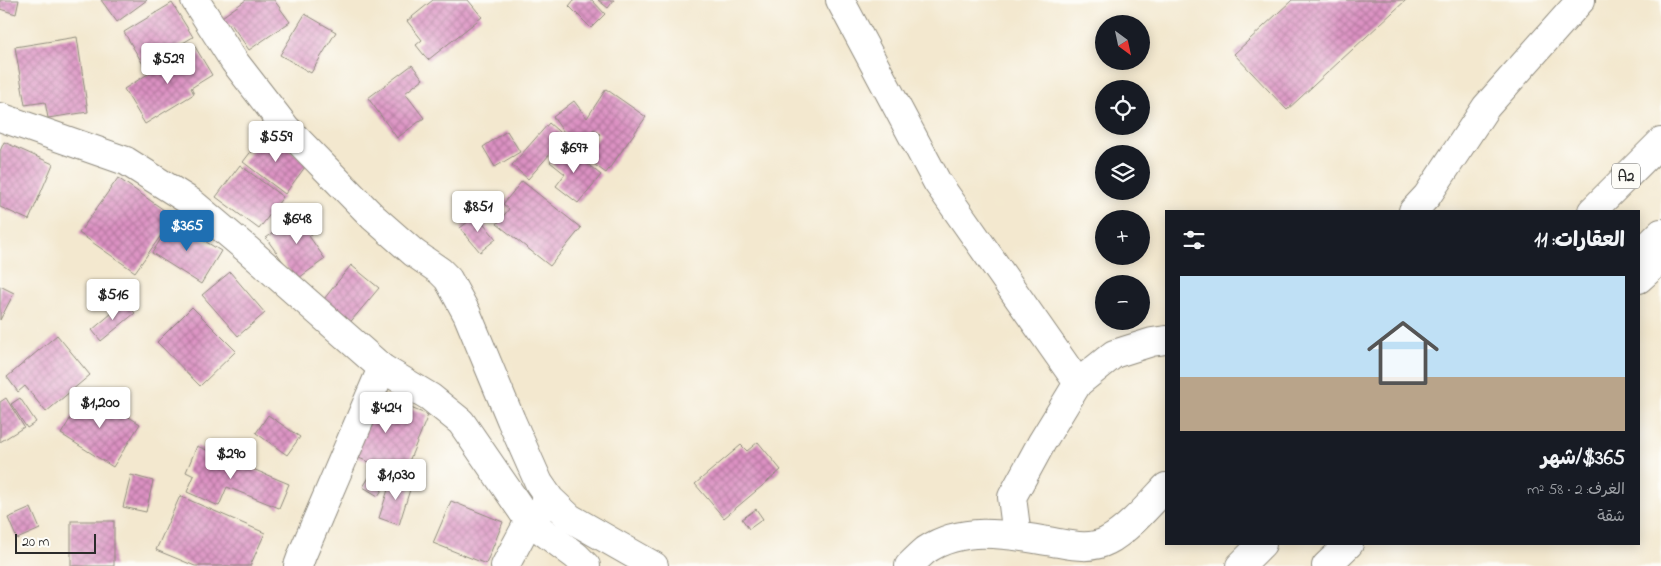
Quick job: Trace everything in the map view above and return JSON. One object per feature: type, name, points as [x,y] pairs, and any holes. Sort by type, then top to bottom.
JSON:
[{"type":"main road","points":[[195,0],[234,61],[286,128],[373,216],[414,253],[448,279],[467,314],[539,483],[550,500],[570,518],[654,566]]},
{"type":"main road","points":[[840,0],[937,182],[1078,383]]},
{"type":"main road","points":[[1414,210],[1427,196],[1486,107],[1581,0]]},
{"type":"main road","points":[[0,117],[126,161],[191,202],[382,368],[430,397],[461,422],[529,521],[576,556],[586,566]]},
{"type":"main road","name":"A2","points":[[1593,210],[1661,142]]},
{"type":"main road","points":[[1640,254],[1661,233]]},
{"type":"main road","points":[[1640,278],[1661,259]]},
{"type":"main road","points":[[1016,536],[1012,497],[1042,442],[1078,383],[1114,354],[1152,342],[1165,340]]},
{"type":"main road","points":[[298,566],[382,368]]},
{"type":"main road","points":[[909,566],[925,551],[944,540],[960,535],[989,533],[1083,547],[1107,541],[1133,521],[1165,487]]},
{"type":"main road","points":[[504,566],[529,521],[550,500]]},
{"type":"main road","points":[[1240,566],[1261,545]]},
{"type":"main road","points":[[1326,566],[1348,545]]},
{"type":"building","points":[[0,0],[19,0],[16,14],[0,9]]},
{"type":"building","points":[[101,0],[147,0],[117,22]]},
{"type":"building","points":[[246,0],[274,0],[290,22],[249,50],[231,24],[225,28],[219,19]]},
{"type":"building","points":[[433,0],[468,0],[482,17],[428,60],[416,45],[422,40],[407,21]]},
{"type":"building","points":[[574,0],[592,0],[605,14],[591,28],[569,6]]},
{"type":"building","points":[[598,0],[614,0],[608,8]]},
{"type":"building","points":[[1292,0],[1406,0],[1287,110],[1234,54]]},
{"type":"building","points":[[172,3],[193,37],[144,66],[124,32]]},
{"type":"building","points":[[305,14],[336,32],[311,73],[280,55]]},
{"type":"building","points":[[77,37],[88,112],[48,118],[45,102],[25,105],[15,47]]},
{"type":"building","points":[[194,45],[212,75],[191,88],[194,94],[145,124],[124,89]]},
{"type":"building","points":[[412,65],[423,79],[405,93],[424,118],[397,138],[368,98]]},
{"type":"building","points":[[606,89],[646,117],[606,173],[584,157],[600,134],[594,129],[573,145],[553,117],[574,101],[587,118]]},
{"type":"building","points":[[549,123],[565,137],[528,179],[512,165]]},
{"type":"building","points":[[507,131],[520,152],[495,167],[483,147]]},
{"type":"building","points":[[266,132],[308,163],[285,194],[243,162]]},
{"type":"building","points":[[4,142],[53,164],[29,220],[0,207],[0,151]]},
{"type":"building","points":[[564,145],[601,175],[578,203],[556,186],[565,174],[550,162]]},
{"type":"building","points":[[240,165],[283,197],[259,229],[216,197]]},
{"type":"building","points":[[118,178],[174,217],[135,272],[79,233]]},
{"type":"building","points":[[522,181],[581,228],[550,266],[497,224],[509,209],[503,204]]},
{"type":"building","points":[[305,210],[319,229],[309,236],[325,259],[296,280],[266,238]]},
{"type":"building","points":[[477,215],[496,239],[480,252],[460,228]]},
{"type":"building","points":[[172,221],[221,251],[201,284],[152,253]]},
{"type":"building","points":[[351,265],[379,288],[347,326],[320,304]]},
{"type":"building","points":[[230,272],[265,313],[238,336],[202,295]]},
{"type":"building","points":[[0,286],[14,293],[0,320]]},
{"type":"building","points":[[125,302],[135,313],[101,341],[92,330]]},
{"type":"building","points":[[192,307],[236,351],[200,386],[157,342]]},
{"type":"building","points":[[57,335],[90,375],[46,412],[25,386],[18,392],[7,377]]},
{"type":"building","points":[[87,391],[140,424],[113,467],[61,434]]},
{"type":"building","points":[[369,391],[428,415],[403,476],[344,452]]},
{"type":"building","points":[[6,398],[24,427],[0,442],[0,402]]},
{"type":"building","points":[[20,398],[36,422],[27,428],[11,404]]},
{"type":"building","points":[[268,415],[300,437],[287,455],[256,433]]},
{"type":"building","points":[[758,442],[781,470],[724,518],[695,484],[741,445],[747,451]]},
{"type":"building","points":[[197,446],[289,484],[279,508],[227,487],[219,506],[187,492],[194,476],[186,472]]},
{"type":"building","points":[[373,471],[388,481],[378,496],[363,487]]},
{"type":"building","points":[[131,475],[153,481],[146,512],[123,507]]},
{"type":"building","points":[[392,477],[412,483],[399,525],[379,518]]},
{"type":"building","points":[[180,496],[265,533],[250,566],[195,566],[156,550]]},
{"type":"building","points":[[451,501],[503,522],[486,564],[433,543]]},
{"type":"building","points":[[31,508],[40,529],[17,539],[8,518]]},
{"type":"building","points":[[756,509],[763,519],[749,529],[742,519]]},
{"type":"building","points":[[71,521],[114,521],[114,566],[71,566]]}]
